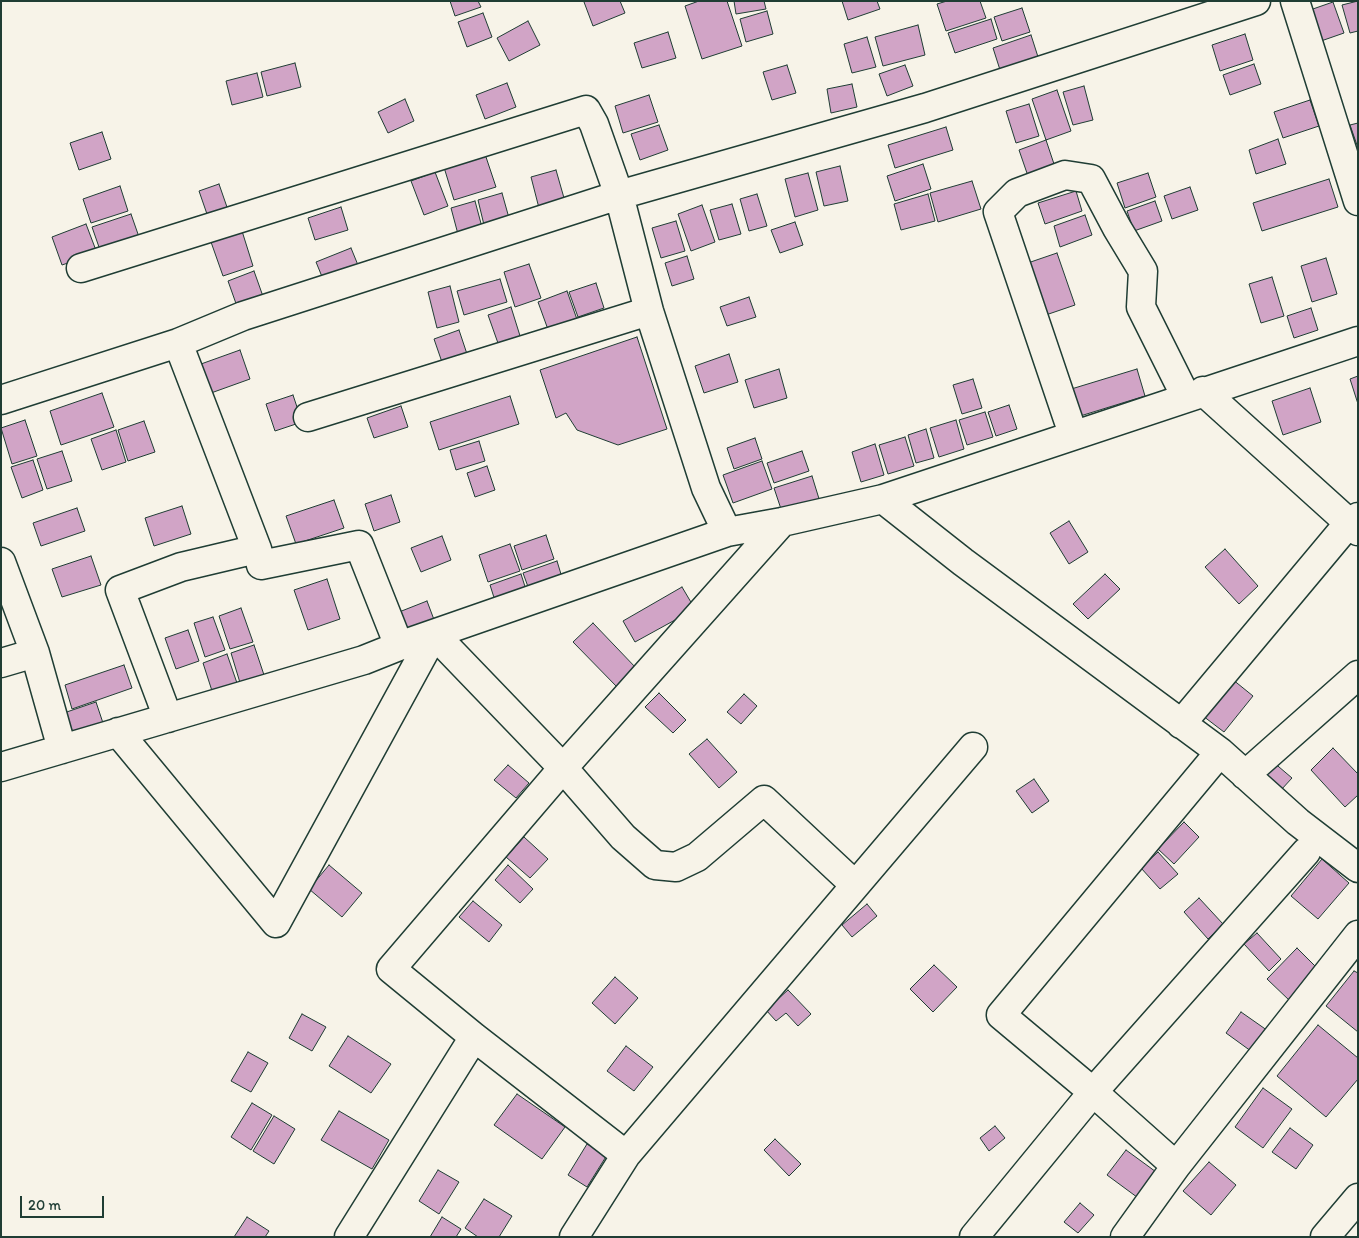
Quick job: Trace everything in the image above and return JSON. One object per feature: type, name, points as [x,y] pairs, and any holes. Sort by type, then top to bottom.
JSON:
[{"type":"street","points":[[1,400],[178,342],[243,316],[619,195],[925,108],[1256,1]]},
{"type":"street","points":[[1295,1],[1358,201]]},
{"type":"street","points":[[81,268],[586,110],[594,124],[619,195],[650,311],[706,488],[728,532]]},
{"type":"street","points":[[1073,434],[998,212],[1017,193],[1065,174],[1090,179],[1116,228],[1143,271],[1141,308],[1194,394],[1355,524],[1181,724]]},
{"type":"street","points":[[308,417],[650,311]]},
{"type":"street","points":[[1,767],[364,660],[399,646],[728,532],[883,499],[1073,434],[1358,341]]},
{"type":"street","points":[[178,342],[257,549],[261,565],[359,545],[399,646]]},
{"type":"street","points":[[883,499],[964,562],[1220,752],[1298,822],[1354,857]]},
{"type":"street","points":[[626,1155],[474,1037],[391,969],[563,768],[782,522]]},
{"type":"street","points":[[168,718],[120,590],[181,567],[257,549]]},
{"type":"street","points":[[1,562],[34,653],[62,749]]},
{"type":"street","points":[[434,634],[563,768],[623,837],[655,865],[676,867],[697,857],[764,800],[855,885]]},
{"type":"street","points":[[118,732],[276,923],[434,634]]},
{"type":"street","points":[[1,663],[34,653]]},
{"type":"street","points":[[1245,775],[1358,675]]},
{"type":"street","points":[[574,1237],[626,1155],[973,747]]},
{"type":"street","points":[[1176,1166],[1001,1014],[1220,752]]},
{"type":"street","points":[[974,1237],[1093,1092],[1306,852]]},
{"type":"street","points":[[1125,1237],[1176,1166],[1358,935]]},
{"type":"street","points":[[349,1237],[474,1037]]},
{"type":"street","points":[[1325,1237],[1358,1198]]},
{"type":"building","points":[[450,1],[478,1],[481,7],[455,16]]},
{"type":"building","points":[[620,1],[625,13],[593,26],[584,2]]},
{"type":"building","points":[[699,1],[727,1],[742,46],[702,59],[685,6]]},
{"type":"building","points":[[734,1],[764,1],[766,9],[736,14]]},
{"type":"building","points":[[842,1],[877,1],[880,9],[848,20]]},
{"type":"building","points":[[947,1],[980,1],[986,18],[946,31],[937,4]]},
{"type":"building","points":[[1358,1],[1358,31],[1350,33],[1342,5]]},
{"type":"building","points":[[1333,2],[1344,33],[1321,41],[1310,10]]},
{"type":"building","points":[[1022,8],[1030,32],[1002,41],[994,17]]},
{"type":"building","points":[[767,11],[773,34],[746,42],[740,19]]},
{"type":"building","points":[[483,13],[492,37],[467,47],[458,22]]},
{"type":"building","points":[[991,19],[997,39],[955,53],[948,33]]},
{"type":"building","points":[[528,21],[540,45],[509,61],[497,38]]},
{"type":"building","points":[[918,25],[925,55],[883,66],[875,37]]},
{"type":"building","points":[[668,32],[676,58],[642,68],[634,43]]},
{"type":"building","points":[[1245,34],[1253,60],[1220,71],[1212,45]]},
{"type":"building","points":[[1031,35],[1039,60],[1001,73],[993,48]]},
{"type":"building","points":[[867,37],[876,67],[852,73],[844,44]]},
{"type":"building","points":[[295,63],[301,87],[267,96],[261,72]]},
{"type":"building","points":[[1254,64],[1261,84],[1230,95],[1223,75]]},
{"type":"building","points":[[787,65],[796,93],[772,100],[763,72]]},
{"type":"building","points":[[905,65],[913,86],[887,96],[879,74]]},
{"type":"building","points":[[257,73],[263,97],[232,105],[226,81]]},
{"type":"building","points":[[507,83],[516,107],[485,119],[476,95]]},
{"type":"building","points":[[852,84],[857,107],[831,113],[827,89]]},
{"type":"building","points":[[1084,86],[1093,120],[1073,125],[1063,92]]},
{"type":"building","points":[[1057,90],[1071,131],[1046,140],[1032,99]]},
{"type":"building","points":[[649,95],[658,122],[623,133],[615,106]]},
{"type":"building","points":[[405,99],[414,121],[388,133],[378,112]]},
{"type":"building","points":[[1310,100],[1319,126],[1283,138],[1274,112]]},
{"type":"building","points":[[1029,104],[1039,136],[1016,143],[1006,111]]},
{"type":"building","points":[[1358,123],[1358,148],[1350,125]]},
{"type":"building","points":[[659,125],[668,150],[640,160],[631,134]]},
{"type":"building","points":[[946,127],[953,150],[895,168],[888,145]]},
{"type":"building","points":[[102,132],[111,159],[79,170],[70,143]]},
{"type":"building","points":[[1278,139],[1286,164],[1256,174],[1249,150]]},
{"type":"building","points":[[1046,140],[1056,170],[1029,179],[1019,150]]},
{"type":"building","points":[[484,151],[496,187],[454,200],[443,164]]},
{"type":"building","points":[[923,164],[931,189],[895,201],[887,176]]},
{"type":"building","points":[[840,166],[848,201],[824,206],[816,172]]},
{"type":"building","points":[[556,170],[566,205],[540,212],[531,177]]},
{"type":"building","points":[[435,172],[448,206],[424,215],[411,181]]},
{"type":"building","points":[[808,173],[818,210],[795,217],[785,179]]},
{"type":"building","points":[[1148,173],[1156,197],[1125,208],[1117,183]]},
{"type":"building","points":[[1329,179],[1338,207],[1262,231],[1253,203]]},
{"type":"building","points":[[972,181],[981,209],[938,222],[930,193]]},
{"type":"building","points":[[219,184],[228,210],[208,217],[199,191]]},
{"type":"building","points":[[120,186],[128,211],[91,223],[83,199]]},
{"type":"building","points":[[1190,187],[1198,210],[1172,219],[1164,196]]},
{"type":"building","points":[[1076,191],[1082,211],[1045,224],[1038,203]]},
{"type":"building","points":[[502,193],[509,218],[484,225],[478,200]]},
{"type":"building","points":[[757,194],[767,226],[749,231],[740,199]]},
{"type":"building","points":[[928,194],[935,221],[901,230],[894,204]]},
{"type":"building","points":[[475,201],[483,231],[459,238],[451,208]]},
{"type":"building","points":[[1155,201],[1162,221],[1134,231],[1127,211]]},
{"type":"building","points":[[732,204],[741,234],[719,240],[710,210]]},
{"type":"building","points":[[702,205],[715,242],[691,251],[678,214]]},
{"type":"building","points":[[341,207],[348,230],[315,240],[308,218]]},
{"type":"building","points":[[131,214],[139,237],[100,250],[92,227]]},
{"type":"building","points":[[1085,215],[1092,235],[1060,247],[1054,226]]},
{"type":"building","points":[[676,221],[685,251],[661,258],[652,228]]},
{"type":"building","points":[[795,222],[803,245],[780,253],[771,230]]},
{"type":"building","points":[[86,224],[97,253],[62,265],[52,237]]},
{"type":"building","points":[[242,231],[253,266],[223,276],[211,242]]},
{"type":"building","points":[[351,248],[360,270],[325,284],[316,262]]},
{"type":"building","points":[[1057,253],[1075,305],[1037,318],[1019,266]]},
{"type":"building","points":[[687,256],[694,279],[672,286],[665,263]]},
{"type":"building","points":[[1326,258],[1337,294],[1312,302],[1301,266]]},
{"type":"building","points":[[529,264],[541,298],[515,307],[504,272]]},
{"type":"building","points":[[254,271],[265,302],[239,312],[228,281]]},
{"type":"building","points":[[1272,277],[1284,316],[1261,323],[1249,284]]},
{"type":"building","points":[[500,279],[507,302],[464,315],[457,291]]},
{"type":"building","points":[[596,283],[604,308],[578,317],[569,292]]},
{"type":"building","points":[[450,286],[459,322],[437,328],[428,292]]},
{"type":"building","points":[[567,291],[579,325],[550,335],[538,302]]},
{"type":"building","points":[[749,297],[756,317],[727,326],[720,307]]},
{"type":"building","points":[[511,307],[521,339],[499,346],[488,315]]},
{"type":"building","points":[[1311,308],[1318,330],[1294,338],[1287,316]]},
{"type":"building","points":[[459,330],[469,360],[444,368],[434,339]]},
{"type":"building","points":[[637,337],[667,429],[618,445],[577,430],[566,413],[556,418],[540,370]]},
{"type":"building","points":[[240,350],[250,379],[211,393],[201,364]]},
{"type":"building","points":[[729,354],[738,382],[704,393],[695,366]]},
{"type":"building","points":[[779,369],[787,398],[754,408],[745,380]]},
{"type":"building","points":[[1137,369],[1145,396],[1077,417],[1068,390]]},
{"type":"building","points":[[1358,376],[1358,404],[1350,379]]},
{"type":"building","points":[[973,379],[982,408],[962,414],[953,385]]},
{"type":"building","points":[[1310,388],[1321,422],[1283,435],[1272,401]]},
{"type":"building","points":[[102,393],[114,427],[61,445],[50,411]]},
{"type":"building","points":[[293,395],[302,422],[275,431],[266,404]]},
{"type":"building","points":[[510,396],[519,424],[439,450],[430,422]]},
{"type":"building","points":[[1009,405],[1017,429],[996,436],[988,412]]},
{"type":"building","points":[[401,406],[408,427],[374,438],[367,418]]},
{"type":"building","points":[[985,412],[993,437],[967,445],[959,420]]},
{"type":"building","points":[[25,420],[37,456],[12,464],[1,428]]},
{"type":"building","points":[[956,420],[964,449],[939,457],[930,428]]},
{"type":"building","points":[[144,421],[155,452],[128,461],[118,430]]},
{"type":"building","points":[[926,429],[934,458],[916,463],[908,435]]},
{"type":"building","points":[[116,430],[126,462],[102,470],[91,439]]},
{"type":"building","points":[[905,437],[914,466],[888,474],[879,445]]},
{"type":"building","points":[[755,438],[762,459],[734,469],[727,448]]},
{"type":"building","points":[[479,441],[485,461],[456,470],[450,450]]},
{"type":"building","points":[[875,444],[884,475],[861,482],[852,452]]},
{"type":"building","points":[[62,451],[72,481],[47,489],[37,459]]},
{"type":"building","points":[[802,451],[809,471],[774,483],[767,463]]},
{"type":"building","points":[[33,460],[43,490],[22,498],[11,467]]},
{"type":"building","points":[[762,461],[772,489],[733,503],[723,475]]},
{"type":"building","points":[[487,466],[495,490],[475,497],[467,473]]},
{"type":"building","points":[[812,476],[820,502],[783,515],[774,488]]},
{"type":"building","points":[[391,495],[400,522],[374,531],[365,504]]},
{"type":"building","points":[[334,500],[344,528],[296,544],[286,516]]},
{"type":"building","points":[[182,506],[191,534],[154,546],[145,518]]},
{"type":"building","points":[[77,508],[85,531],[41,546],[33,523]]},
{"type":"building","points":[[1069,521],[1088,552],[1069,564],[1050,533]]},
{"type":"building","points":[[546,535],[554,559],[522,570],[514,546]]},
{"type":"building","points":[[442,536],[451,560],[421,572],[411,548]]},
{"type":"building","points":[[510,544],[520,571],[488,582],[479,555]]},
{"type":"building","points":[[1225,549],[1258,586],[1239,604],[1205,567]]},
{"type":"building","points":[[91,556],[101,585],[62,597],[52,569]]},
{"type":"building","points":[[557,561],[564,584],[531,595],[523,573]]},
{"type":"building","points":[[521,574],[528,596],[497,607],[490,585]]},
{"type":"building","points":[[1105,574],[1120,589],[1088,619],[1073,604]]},
{"type":"building","points":[[327,579],[340,619],[308,630],[294,590]]},
{"type":"building","points":[[682,587],[695,609],[635,642],[623,621]]},
{"type":"building","points":[[427,601],[436,625],[403,638],[394,614]]},
{"type":"building","points":[[241,608],[253,642],[230,649],[219,616]]},
{"type":"building","points":[[213,617],[225,650],[205,657],[194,623]]},
{"type":"building","points":[[593,623],[637,669],[618,688],[573,642]]},
{"type":"building","points":[[188,630],[199,661],[176,669],[165,638]]},
{"type":"building","points":[[254,645],[265,678],[241,686],[231,653]]},
{"type":"building","points":[[227,654],[238,686],[213,694],[203,663]]},
{"type":"building","points":[[124,665],[132,688],[72,709],[65,685]]},
{"type":"building","points":[[1232,679],[1253,696],[1224,732],[1203,716]]},
{"type":"building","points":[[659,693],[686,720],[673,733],[645,707]]},
{"type":"building","points":[[744,694],[757,706],[741,724],[727,712]]},
{"type":"building","points":[[96,702],[105,729],[64,743],[55,716]]},
{"type":"building","points":[[707,739],[737,772],[719,788],[689,754]]},
{"type":"building","points":[[1333,748],[1358,774],[1358,795],[1345,807],[1311,770]]},
{"type":"building","points":[[1272,761],[1292,778],[1281,790],[1261,772]]},
{"type":"building","points":[[508,765],[529,783],[516,798],[494,780]]},
{"type":"building","points":[[1034,779],[1049,801],[1032,813],[1016,791]]},
{"type":"building","points":[[1184,822],[1199,837],[1174,864],[1158,849]]},
{"type":"building","points":[[524,837],[548,859],[530,878],[506,857]]},
{"type":"building","points":[[1158,852],[1178,874],[1160,889],[1141,868]]},
{"type":"building","points":[[1322,859],[1349,883],[1318,919],[1291,896]]},
{"type":"building","points":[[329,865],[362,893],[342,917],[309,889]]},
{"type":"building","points":[[508,865],[533,889],[520,903],[495,880]]},
{"type":"building","points":[[1199,898],[1223,924],[1208,939],[1184,912]]},
{"type":"building","points":[[473,901],[502,925],[489,942],[459,917]]},
{"type":"building","points":[[867,904],[877,916],[852,937],[842,925]]},
{"type":"building","points":[[1257,933],[1281,959],[1269,971],[1244,944]]},
{"type":"building","points":[[1297,948],[1320,971],[1290,1001],[1267,979]]},
{"type":"building","points":[[934,965],[957,987],[933,1012],[910,989]]},
{"type":"building","points":[[1354,971],[1358,973],[1358,1032],[1326,1006]]},
{"type":"building","points":[[615,977],[638,998],[615,1024],[592,1003]]},
{"type":"building","points":[[788,990],[811,1014],[798,1026],[786,1013],[776,1021],[766,1010]]},
{"type":"building","points":[[1241,1012],[1271,1033],[1255,1054],[1226,1033]]},
{"type":"building","points":[[302,1014],[326,1027],[312,1051],[289,1038]]},
{"type":"building","points":[[1318,1025],[1358,1058],[1358,1079],[1326,1117],[1277,1076]]},
{"type":"building","points":[[348,1036],[391,1064],[371,1093],[329,1066]]},
{"type":"building","points":[[626,1046],[653,1067],[634,1091],[607,1071]]},
{"type":"building","points":[[248,1052],[268,1063],[251,1092],[231,1081]]},
{"type":"building","points":[[1263,1088],[1292,1109],[1263,1148],[1235,1127]]},
{"type":"building","points":[[517,1094],[565,1127],[542,1159],[494,1125]]},
{"type":"building","points":[[252,1103],[272,1115],[251,1150],[231,1137]]},
{"type":"building","points":[[339,1111],[389,1140],[372,1169],[321,1140]]},
{"type":"building","points":[[274,1116],[295,1129],[274,1164],[253,1151]]},
{"type":"building","points":[[995,1126],[1005,1138],[989,1151],[980,1138]]},
{"type":"building","points":[[1290,1128],[1313,1145],[1296,1169],[1272,1152]]},
{"type":"building","points":[[775,1139],[801,1164],[789,1176],[764,1150]]},
{"type":"building","points":[[587,1144],[607,1155],[587,1187],[568,1175]]},
{"type":"building","points":[[1126,1150],[1163,1177],[1145,1203],[1107,1175]]},
{"type":"building","points":[[1209,1162],[1236,1185],[1211,1215],[1183,1191]]},
{"type":"building","points":[[438,1170],[459,1182],[439,1214],[419,1201]]},
{"type":"building","points":[[484,1199],[512,1216],[499,1237],[478,1237],[465,1228]]},
{"type":"building","points":[[1080,1203],[1094,1215],[1078,1233],[1064,1222]]},
{"type":"building","points":[[247,1217],[269,1231],[265,1237],[234,1237]]},
{"type":"building","points":[[442,1217],[461,1229],[456,1237],[430,1237]]}]
